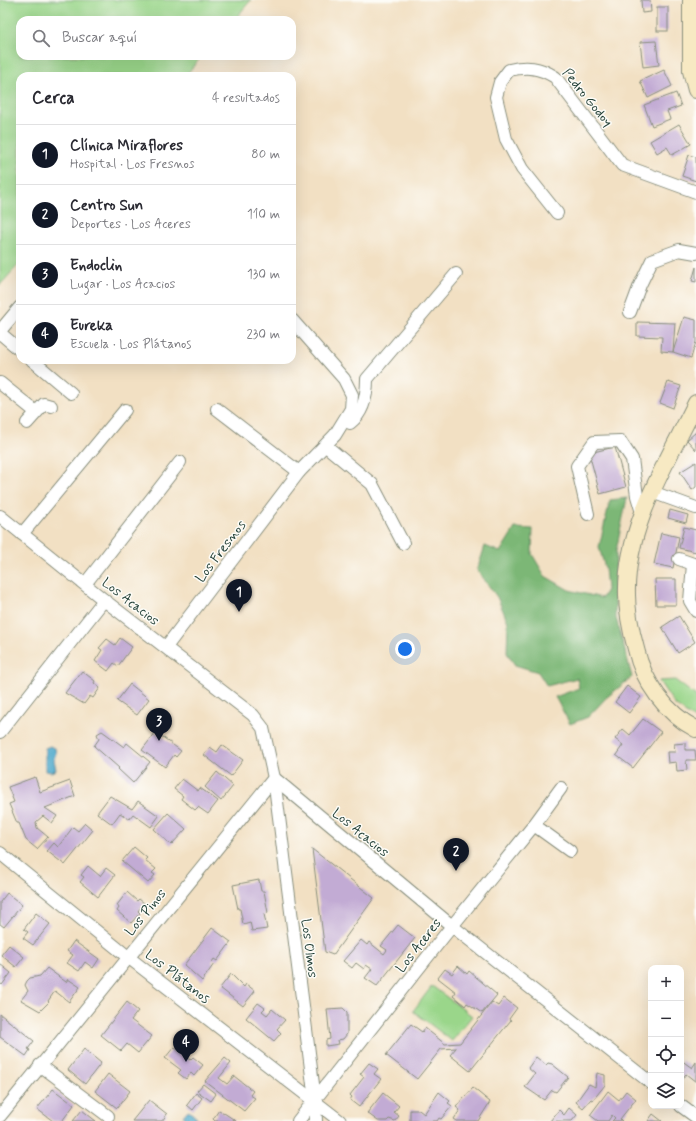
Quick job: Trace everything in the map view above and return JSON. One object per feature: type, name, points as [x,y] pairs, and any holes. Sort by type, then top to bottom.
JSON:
[{"type":"street","points":[[691,0],[691,71],[696,90]]},
{"type":"street","name":"Pedro Godoy","points":[[557,213],[522,169],[506,139],[496,97],[500,82],[509,70],[527,66],[543,70],[555,77],[622,165],[696,192]]},
{"type":"street","points":[[630,312],[640,284],[652,260],[680,250],[696,253]]},
{"type":"street","points":[[335,435],[354,420],[365,400],[367,393],[367,379],[456,274]]},
{"type":"street","points":[[16,312],[0,332],[16,346]]},
{"type":"street","name":"Los Fresnos","points":[[166,647],[299,472],[326,446],[335,435],[351,409],[352,395],[349,387],[296,325]]},
{"type":"street","points":[[37,364],[71,393]]},
{"type":"street","points":[[0,383],[36,412]]},
{"type":"street","points":[[696,403],[652,492],[643,516],[635,540],[628,573],[627,595],[628,615],[638,659],[646,678],[656,694],[682,719],[696,729]]},
{"type":"street","points":[[27,423],[44,404],[51,406]]},
{"type":"street","points":[[217,409],[299,472]]},
{"type":"street","points":[[22,534],[126,410]]},
{"type":"street","points":[[588,514],[577,466],[594,442],[620,441],[632,459],[637,496],[643,516]]},
{"type":"street","points":[[326,446],[372,484],[403,543]]},
{"type":"street","name":"Los Acacios","points":[[84,584],[180,462]]},
{"type":"street","points":[[652,492],[696,508]]},
{"type":"street","name":"Los Acacios","points":[[0,516],[104,600],[254,715],[263,728],[274,778],[452,926],[648,1081]]},
{"type":"street","points":[[679,559],[694,565],[690,601],[696,611]]},
{"type":"street","points":[[0,732],[104,600]]},
{"type":"street","name":"Los Pinos","points":[[0,1116],[274,778]]},
{"type":"street","name":"Los Olmos","points":[[274,778],[315,1100],[316,1121]]},
{"type":"street","name":"Los Aceres","points":[[298,1121],[452,926],[534,826],[561,788]]},
{"type":"street","points":[[534,826],[570,852]]},
{"type":"street","name":"Los Plátanos","points":[[0,852],[128,957],[315,1100],[340,1121]]},
{"type":"street","points":[[40,1066],[108,1116]]},
{"type":"street","points":[[684,1108],[696,1117]]},
{"type":"green space","points":[[0,0],[251,0],[237,16],[16,16],[16,60],[199,60],[188,72],[16,72],[16,267],[0,285]]},
{"type":"green space","points":[[627,498],[616,551],[615,614],[632,677],[606,698],[588,717],[570,724],[555,697],[579,688],[577,678],[547,686],[538,672],[515,665],[507,653],[508,622],[497,597],[477,570],[485,546],[500,552],[515,528],[533,529],[532,554],[545,576],[569,590],[602,598],[607,590],[605,568],[599,547],[610,500]]},
{"type":"green space","points":[[675,680],[696,696],[696,720],[675,705],[659,681]]},
{"type":"green space","points":[[432,986],[472,1016],[452,1041],[413,1011]]},
{"type":"water","points":[[50,746],[55,748],[56,753],[54,759],[56,770],[51,772],[45,771],[45,748]]},
{"type":"water","points":[[188,1110],[199,1120],[198,1121],[189,1121],[183,1116]]},
{"type":"building","points":[[641,0],[650,0],[651,12],[642,13]]},
{"type":"building","points":[[657,7],[668,7],[668,31],[657,31]]},
{"type":"building","points":[[656,41],[659,65],[643,67],[640,42]]},
{"type":"building","points":[[664,70],[672,86],[648,98],[640,81]]},
{"type":"building","points":[[676,93],[681,106],[667,111],[670,119],[652,126],[644,105]]},
{"type":"building","points":[[679,124],[691,144],[672,155],[667,147],[657,153],[650,141]]},
{"type":"building","points":[[689,155],[696,157],[696,181],[682,176]]},
{"type":"building","points":[[696,267],[696,282],[692,281]]},
{"type":"building","points":[[684,317],[696,320],[696,342],[691,358],[673,352]]},
{"type":"building","points":[[637,322],[675,323],[673,352],[661,351],[662,337],[637,336]]},
{"type":"building","points":[[668,382],[681,386],[673,408],[660,403]]},
{"type":"building","points":[[696,432],[696,450],[687,440]]},
{"type":"building","points":[[615,447],[626,487],[600,494],[589,453]]},
{"type":"building","points":[[696,462],[696,487],[692,490],[680,472]]},
{"type":"building","points":[[670,510],[688,515],[686,523],[668,518]]},
{"type":"building","points":[[684,527],[696,530],[696,552],[679,548]]},
{"type":"building","points":[[661,533],[679,537],[673,568],[654,564]]},
{"type":"building","points":[[655,579],[676,579],[676,605],[656,605]]},
{"type":"building","points":[[679,616],[695,642],[678,653],[662,627]]},
{"type":"building","points":[[120,638],[132,647],[118,666],[114,663],[108,671],[95,661],[102,650],[99,648],[107,639],[115,645]]},
{"type":"building","points":[[82,671],[95,681],[94,683],[100,688],[93,698],[90,696],[84,704],[65,693]]},
{"type":"building","points":[[130,684],[149,699],[137,715],[117,701]]},
{"type":"building","points":[[627,686],[641,697],[629,713],[615,702]]},
{"type":"building","points":[[643,719],[661,732],[633,768],[616,755],[623,745],[615,739],[623,729],[630,735]]},
{"type":"building","points":[[102,731],[124,747],[127,743],[150,762],[133,783],[118,769],[119,768],[94,746],[99,739],[97,734]]},
{"type":"building","points":[[156,732],[181,751],[176,757],[174,755],[165,767],[142,750]]},
{"type":"building","points":[[685,743],[685,750],[695,750],[696,760],[686,760],[687,770],[677,771],[676,762],[668,763],[667,752],[675,752],[674,744]]},
{"type":"building","points":[[222,745],[243,760],[231,776],[204,755],[210,747],[217,752]]},
{"type":"building","points":[[217,772],[233,786],[221,801],[205,787]]},
{"type":"building","points":[[35,777],[40,792],[70,781],[75,796],[45,808],[57,816],[52,823],[43,816],[36,822],[37,828],[48,837],[37,849],[26,840],[19,823],[17,823],[9,804],[14,802],[8,787]]},
{"type":"building","points":[[182,779],[198,791],[200,788],[218,801],[208,814],[198,807],[195,810],[181,799],[183,796],[174,789]]},
{"type":"building","points":[[110,796],[132,809],[138,801],[159,816],[151,827],[133,814],[129,819],[120,813],[112,824],[97,813]]},
{"type":"building","points":[[168,813],[186,829],[171,845],[154,829]]},
{"type":"building","points":[[85,823],[93,830],[65,865],[47,851],[54,843],[58,847],[73,827],[78,831]]},
{"type":"building","points":[[134,847],[147,858],[145,860],[156,869],[152,873],[155,875],[148,883],[122,861]]},
{"type":"building","points":[[312,849],[374,898],[333,955],[325,952]]},
{"type":"building","points":[[88,866],[100,876],[106,868],[115,875],[98,897],[80,882],[84,877],[81,875]]},
{"type":"building","points":[[259,880],[261,891],[264,891],[268,913],[264,914],[267,929],[252,931],[250,922],[243,924],[233,885]]},
{"type":"building","points":[[127,892],[137,901],[139,899],[144,903],[138,911],[140,913],[131,923],[117,911],[119,908],[117,905]]},
{"type":"building","points":[[7,893],[22,905],[4,927],[0,924],[0,902]]},
{"type":"building","points":[[36,913],[50,924],[33,945],[23,938],[28,932],[24,929]]},
{"type":"building","points":[[398,925],[415,938],[377,986],[365,978],[372,969],[366,965],[364,969],[356,963],[352,968],[343,961],[361,940],[367,945],[369,942],[384,954],[387,950],[381,946]]},
{"type":"building","points":[[212,928],[231,942],[217,961],[214,959],[212,962],[214,964],[202,981],[184,965]]},
{"type":"building","points":[[74,941],[99,959],[93,968],[85,962],[79,971],[67,963],[73,955],[67,951]]},
{"type":"building","points":[[9,945],[24,957],[16,967],[1,955]]},
{"type":"building","points":[[0,964],[11,973],[2,985],[0,983]]},
{"type":"building","points":[[458,966],[467,974],[469,971],[497,995],[482,1013],[467,1003],[465,1006],[453,996],[456,992],[438,978],[445,969],[452,974]]},
{"type":"building","points":[[47,968],[66,982],[68,979],[80,987],[69,1002],[55,991],[48,1001],[49,1002],[40,1011],[21,1000],[28,991],[25,985],[27,981],[30,978],[40,976]]},
{"type":"building","points":[[231,974],[244,987],[246,984],[255,991],[243,1006],[220,988]]},
{"type":"building","points":[[504,998],[517,1008],[509,1019],[511,1020],[470,1071],[450,1055],[456,1048],[441,1049],[417,1079],[386,1055],[411,1024],[422,1032],[425,1028],[445,1044],[460,1043],[492,1002],[498,1006]]},
{"type":"building","points":[[127,1002],[138,1011],[131,1020],[152,1036],[138,1053],[127,1044],[121,1051],[101,1035]]},
{"type":"building","points":[[258,1003],[265,1008],[262,1011],[267,1015],[272,1009],[285,1020],[277,1029],[281,1033],[274,1041],[246,1018]]},
{"type":"building","points":[[343,1008],[347,1012],[347,1034],[343,1039],[338,1040],[339,1044],[326,1046],[326,1040],[330,1039],[327,1009]]},
{"type":"building","points":[[0,1014],[34,1041],[28,1049],[30,1050],[26,1056],[0,1037]]},
{"type":"building","points":[[174,1047],[190,1060],[193,1057],[203,1065],[194,1076],[191,1073],[186,1079],[178,1073],[181,1070],[165,1058]]},
{"type":"building","points":[[84,1049],[101,1063],[85,1084],[68,1070]]},
{"type":"building","points":[[536,1057],[546,1065],[548,1063],[552,1064],[568,1077],[556,1092],[552,1090],[544,1100],[525,1087],[535,1074],[528,1068]]},
{"type":"building","points":[[225,1058],[231,1063],[219,1078],[227,1084],[234,1076],[253,1091],[250,1095],[255,1098],[244,1111],[205,1081]]},
{"type":"building","points":[[684,1062],[692,1068],[696,1062],[696,1082],[686,1074],[684,1076]]},
{"type":"building","points":[[369,1063],[378,1069],[374,1074],[381,1079],[359,1107],[350,1100],[352,1097],[350,1095],[364,1077],[360,1074]]},
{"type":"building","points":[[597,1073],[605,1075],[605,1085],[593,1100],[591,1099],[583,1108],[576,1102],[589,1084],[595,1087]]},
{"type":"building","points":[[108,1074],[130,1091],[117,1108],[95,1091]]},
{"type":"building","points":[[203,1084],[216,1094],[211,1101],[197,1091]]},
{"type":"building","points":[[473,1088],[490,1102],[478,1121],[457,1121],[454,1119],[460,1110],[456,1107]]},
{"type":"building","points":[[53,1089],[74,1105],[62,1121],[53,1121],[37,1109]]},
{"type":"building","points":[[608,1091],[619,1100],[626,1091],[636,1099],[620,1119],[622,1121],[612,1121],[615,1118],[612,1115],[608,1121],[598,1121],[590,1115]]},
{"type":"building","points":[[439,1092],[450,1101],[448,1103],[452,1106],[441,1119],[439,1118],[437,1121],[410,1121],[410,1110],[419,1110],[424,1114]]},
{"type":"building","points":[[196,1093],[202,1098],[193,1110],[187,1105]]},
{"type":"building","points":[[383,1093],[399,1106],[394,1112],[399,1116],[395,1121],[389,1119],[387,1121],[378,1121],[367,1113]]},
{"type":"building","points":[[149,1100],[167,1114],[162,1121],[132,1121]]},
{"type":"building","points":[[569,1108],[577,1115],[572,1121],[550,1121],[559,1110],[564,1115]]},
{"type":"building","points":[[82,1110],[92,1118],[96,1121],[73,1121]]},
{"type":"building","points":[[219,1110],[236,1121],[215,1121],[213,1119]]},
{"type":"building","points":[[653,1114],[662,1121],[648,1121]]},
{"type":"place","name":"Clínica Miraflores","points":[[239,612]]},
{"type":"place","name":"Endoclin","points":[[159,741]]},
{"type":"place","name":"Centro Sun","points":[[456,871]]},
{"type":"place","name":"Eureka","points":[[186,1062]]}]
